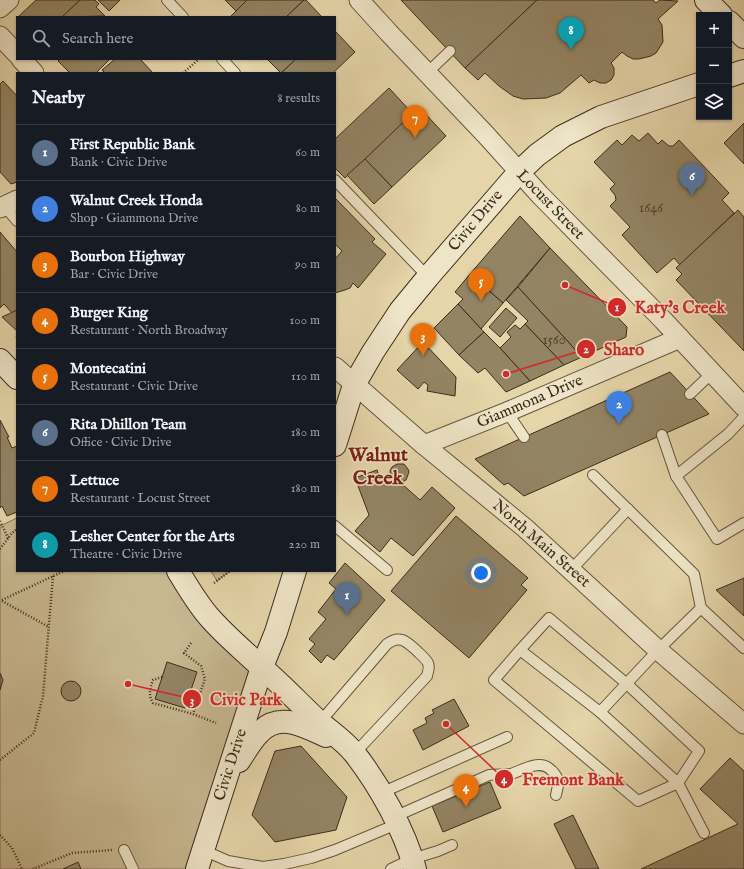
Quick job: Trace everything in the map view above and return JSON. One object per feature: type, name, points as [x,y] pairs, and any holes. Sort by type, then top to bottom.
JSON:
[{"type":"street","points":[[0,8],[9,0]]},
{"type":"street","name":"Locust Street","points":[[359,0],[540,195],[680,338],[744,407]]},
{"type":"street","points":[[703,0],[709,12]]},
{"type":"street","points":[[706,0],[718,12]]},
{"type":"street","points":[[732,25],[744,37]]},
{"type":"street","points":[[0,36],[16,53]]},
{"type":"street","points":[[22,60],[33,72]]},
{"type":"street","points":[[660,97],[696,69]]},
{"type":"street","points":[[732,75],[744,71]]},
{"type":"street","name":"Civic Drive","points":[[336,443],[354,385],[372,352],[400,311],[519,172],[537,155],[563,136],[601,117],[696,85]]},
{"type":"street","name":"Giammona Drive","points":[[424,445],[507,412],[680,338]]},
{"type":"street","points":[[0,360],[16,377]]},
{"type":"street","name":"North Main Street","points":[[336,368],[424,445],[499,506],[658,650],[744,724]]},
{"type":"street","points":[[179,572],[210,618],[238,648],[262,667],[352,750],[381,793],[396,820],[413,864]]},
{"type":"street","name":"Civic Drive","points":[[200,859],[252,702],[262,667],[276,632],[295,572]]},
{"type":"street","points":[[226,778],[260,732],[274,723],[287,721],[299,724],[352,750]]},
{"type":"lane","points":[[167,0],[182,16]]},
{"type":"lane","points":[[426,73],[450,51]]},
{"type":"lane","points":[[223,60],[235,72]]},
{"type":"lane","points":[[336,181],[428,277]]},
{"type":"lane","points":[[6,204],[11,215],[16,221]]},
{"type":"lane","points":[[690,394],[712,374]]},
{"type":"lane","points":[[507,412],[524,437]]},
{"type":"lane","points":[[676,476],[728,434],[744,417]]},
{"type":"lane","points":[[662,435],[676,476],[717,539],[744,523]]},
{"type":"lane","points":[[593,475],[694,574],[701,608],[744,648]]},
{"type":"lane","points":[[571,570],[628,509]]},
{"type":"lane","points":[[336,527],[387,570]]},
{"type":"lane","points":[[600,712],[658,650],[701,608]]},
{"type":"lane","points":[[549,618],[627,684],[699,751],[678,783],[638,801],[494,680],[549,618]]},
{"type":"lane","points":[[320,722],[392,640],[400,639],[406,642],[428,661],[430,668],[427,676],[352,750]]},
{"type":"lane","points":[[520,650],[600,712],[678,783],[704,833]]},
{"type":"lane","points":[[381,793],[507,737]]},
{"type":"lane","points":[[200,859],[263,866],[284,864],[311,858],[335,850],[489,776],[496,774],[509,774],[534,765],[541,765],[552,770],[559,781],[556,795]]},
{"type":"lane","points":[[391,869],[413,864],[452,845]]},
{"type":"lane","points":[[124,850],[133,869]]},
{"type":"path","points":[[184,72],[198,60]]},
{"type":"path","points":[[0,521],[8,538]]},
{"type":"path","points":[[0,548],[16,530]]},
{"type":"path","points":[[1,601],[62,572]]},
{"type":"path","points":[[214,583],[229,572]]},
{"type":"path","points":[[0,760],[34,733],[43,696],[53,576]]},
{"type":"path","points":[[1,601],[49,627]]},
{"type":"path","points":[[191,643],[184,654],[201,666],[205,679],[193,714]]},
{"type":"path","points":[[162,677],[153,680],[150,689],[150,699],[153,703],[193,714],[216,723]]},
{"type":"path","points":[[0,835],[12,848],[22,869]]},
{"type":"path","points":[[33,869],[72,853],[124,850]]},
{"type":"shaded area","points":[[16,518],[16,572],[179,572],[262,667],[197,869],[0,869],[0,526]]},
{"type":"shaded area","points":[[212,572],[229,572],[217,581]]},
{"type":"building","points":[[36,0],[80,0],[63,16],[19,16]]},
{"type":"building","points":[[80,0],[95,0],[99,4],[96,7],[105,16],[63,16]]},
{"type":"building","points":[[98,0],[120,0],[109,11]]},
{"type":"building","points":[[225,0],[247,0],[236,11]]},
{"type":"building","points":[[247,0],[304,0],[287,16],[231,16]]},
{"type":"building","points":[[304,0],[306,0],[321,16],[287,16]]},
{"type":"building","points":[[401,0],[537,0],[465,68]]},
{"type":"building","points":[[537,0],[653,0],[656,3],[660,0],[678,1],[658,19],[662,25],[663,42],[656,53],[651,56],[633,59],[622,52],[611,63],[614,68],[614,75],[611,80],[606,83],[600,83],[594,80],[589,83],[581,75],[560,93],[546,98],[523,99],[513,96],[485,73],[478,80],[465,68]]},
{"type":"building","points":[[336,32],[355,52],[334,72],[282,72],[295,60],[336,60]]},
{"type":"building","points":[[109,60],[97,72],[69,72],[58,61]]},
{"type":"building","points":[[114,60],[141,60],[152,72],[103,72],[104,71],[102,70]]},
{"type":"building","points":[[268,60],[295,60],[282,72],[280,72]]},
{"type":"building","points":[[3,81],[16,95],[16,182],[11,184],[0,172],[0,84]]},
{"type":"building","points":[[389,88],[413,114],[345,178],[336,169],[336,138]]},
{"type":"building","points":[[419,107],[446,136],[392,187],[365,159]]},
{"type":"building","points":[[744,123],[744,164],[724,143]]},
{"type":"building","points":[[648,133],[658,144],[662,140],[669,146],[673,146],[679,140],[729,193],[722,200],[734,213],[680,265],[674,258],[657,273],[622,235],[630,227],[610,206],[616,200],[615,195],[610,189],[615,184],[594,162],[617,140],[622,145],[632,135],[639,141]]},
{"type":"building","points":[[365,159],[392,187],[374,204],[347,175]]},
{"type":"building","points":[[336,199],[375,239],[372,242],[386,254],[358,288],[353,283],[350,288],[336,293],[336,258],[342,251],[336,245]]},
{"type":"building","points":[[738,210],[744,217],[744,351],[676,280],[682,274],[676,268]]},
{"type":"building","points":[[520,216],[550,248],[503,303],[470,274]]},
{"type":"building","points":[[0,232],[16,251],[16,311],[12,313],[4,304],[0,308]]},
{"type":"building","points":[[550,248],[627,327],[626,337],[582,357],[518,287]]},
{"type":"building","points":[[470,274],[503,303],[481,329],[458,304],[463,299],[455,292]]},
{"type":"building","points":[[518,287],[582,357],[564,365],[525,324],[528,321],[506,300]]},
{"type":"building","points":[[458,304],[484,332],[459,355],[434,328]]},
{"type":"building","points":[[506,308],[517,318],[500,337],[489,327]]},
{"type":"building","points":[[16,310],[16,330],[2,317]]},
{"type":"building","points":[[525,324],[564,365],[530,381],[500,348],[511,337],[507,332],[515,325],[520,329]]},
{"type":"building","points":[[484,332],[530,381],[506,392],[485,368],[478,373],[459,355]]},
{"type":"building","points":[[423,342],[456,377],[455,396],[427,391],[428,385],[424,382],[418,389],[397,370]]},
{"type":"building","points":[[670,372],[709,414],[524,496],[508,483],[504,485],[475,459]]},
{"type":"building","points":[[0,420],[9,437],[7,437],[12,448],[16,446],[16,512],[7,516],[2,506],[0,508]]},
{"type":"building","points":[[397,464],[404,464],[409,472],[406,480],[401,483],[420,500],[432,487],[455,508],[413,556],[391,538],[380,552],[355,531],[369,515],[355,478],[377,470],[381,482],[391,478],[390,471],[392,467]]},
{"type":"building","points":[[456,516],[528,578],[521,585],[527,590],[469,658],[391,591]]},
{"type":"building","points":[[345,563],[385,600],[334,660],[327,655],[321,663],[309,651],[315,644],[309,639],[326,619],[318,612],[336,589],[329,583]]},
{"type":"building","points":[[744,578],[744,616],[716,590]]},
{"type":"building","points":[[167,662],[197,672],[185,708],[155,699]]},
{"type":"building","points":[[0,673],[3,680],[0,690]]},
{"type":"building","points":[[71,681],[78,684],[81,691],[78,698],[71,701],[64,698],[61,691],[64,684]]},
{"type":"building","points":[[454,699],[469,726],[423,750],[413,730],[427,723],[425,718],[434,713],[432,710]]},
{"type":"building","points":[[301,746],[347,797],[336,830],[275,842],[252,815],[275,751]]},
{"type":"building","points":[[730,758],[744,771],[744,869],[641,869],[738,824],[700,789]]},
{"type":"building","points":[[490,782],[501,808],[443,832],[432,806]]},
{"type":"building","points":[[573,815],[599,869],[576,869],[554,824]]},
{"type":"building","points":[[78,862],[81,869],[63,869]]},
{"type":"place","name":"Lesher Center for the Arts","points":[[571,50]]},
{"type":"place","name":"Lettuce","points":[[415,138]]},
{"type":"place","name":"Rita Dhillon Team","points":[[692,196]]},
{"type":"place","name":"Katy's Creek","points":[[565,285]]},
{"type":"place","name":"Montecatini","points":[[481,301]]},
{"type":"place","name":"Bourbon Highway","points":[[423,356]]},
{"type":"place","name":"Sharo","points":[[506,374]]},
{"type":"place","name":"Walnut Creek Honda","points":[[619,424]]},
{"type":"place","name":"First Republic Bank","points":[[347,615]]},
{"type":"place","name":"Civic Park","points":[[128,684]]},
{"type":"place","name":"Fremont Bank","points":[[446,724]]},
{"type":"place","name":"Burger King","points":[[466,807]]},
{"type":"district","name":"Walnut Creek","points":[[378,466]]}]
